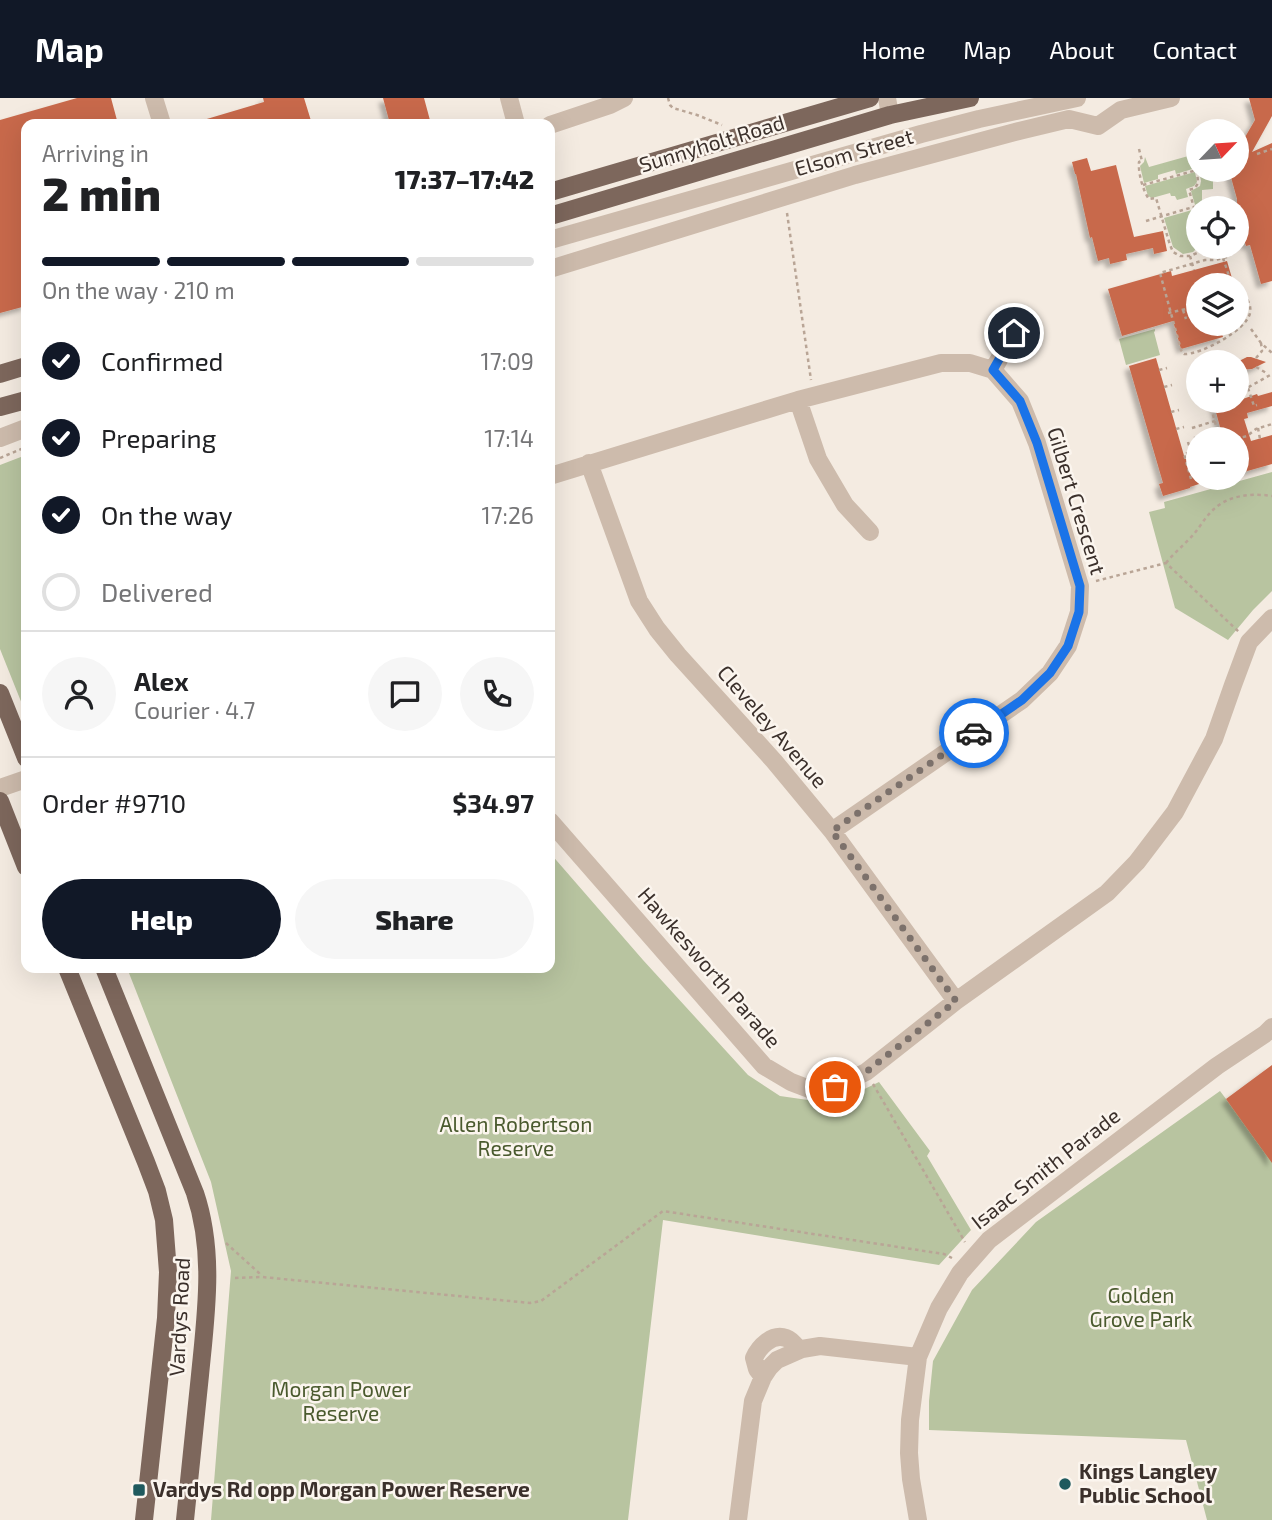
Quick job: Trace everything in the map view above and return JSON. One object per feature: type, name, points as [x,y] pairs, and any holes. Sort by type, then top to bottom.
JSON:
[{"type":"main road","name":"Sunnyholt Road","points":[[555,191],[870,98]]},
{"type":"main road","name":"Sunnyholt Road","points":[[555,214],[889,106],[970,98]]},
{"type":"main road","points":[[0,374],[21,368]]},
{"type":"main road","points":[[0,407],[21,402]]},
{"type":"main road","points":[[0,693],[21,746]]},
{"type":"main road","points":[[0,801],[21,854]]},
{"type":"main road","name":"Vardys Road","points":[[69,973],[146,1162],[164,1220],[168,1272],[166,1318],[144,1520]]},
{"type":"main road","name":"Vardys Road","points":[[106,973],[202,1215],[207,1263],[206,1311],[185,1520]]},
{"type":"street","points":[[154,98],[160,119]]},
{"type":"street","points":[[509,98],[515,119]]},
{"type":"street","points":[[555,123],[624,98]]},
{"type":"street","points":[[555,239],[979,118],[1076,98]]},
{"type":"street","name":"Elsom Street","points":[[555,267],[855,174],[1069,119],[1098,126],[1121,110],[1171,98]]},
{"type":"street","points":[[555,474],[806,398],[941,363],[970,363],[993,370],[1014,333]]},
{"type":"street","name":"Gilbert Crescent","points":[[832,831],[1022,700],[1050,673],[1068,646],[1079,612],[1080,586],[1037,443],[1020,401],[993,370]]},
{"type":"street","points":[[806,398],[818,459],[845,505],[870,532]]},
{"type":"street","points":[[0,438],[21,430]]},
{"type":"street","name":"Cleveley Avenue","points":[[589,463],[639,601],[657,629],[832,831],[956,1001]]},
{"type":"street","name":"Hawkesworth Parade","points":[[555,827],[764,1066],[791,1082],[812,1090],[835,1087],[866,1072],[956,1001],[1107,893],[1138,863],[1175,812],[1214,739],[1263,633]]},
{"type":"street","points":[[0,788],[21,781]]},
{"type":"street","name":"Isaac Smith Parade","points":[[918,1520],[909,1453],[918,1357],[939,1308],[960,1273],[989,1240],[1027,1210],[1272,1027]]},
{"type":"street","points":[[738,1520],[753,1401],[763,1377],[777,1360],[799,1350],[820,1346],[918,1357]]},
{"type":"path","points":[[668,98],[673,108],[729,128]]},
{"type":"path","points":[[1139,149],[1142,161],[1138,167],[1148,198],[1156,198],[1172,250],[1180,256],[1186,256]]},
{"type":"path","points":[[1257,153],[1272,149]]},
{"type":"path","points":[[1143,185],[1186,172]]},
{"type":"path","points":[[1191,196],[1189,190],[1195,188],[1198,182]]},
{"type":"path","points":[[785,196],[806,398]]},
{"type":"path","points":[[1146,221],[1186,209]]},
{"type":"path","points":[[1228,336],[1210,348],[1184,354],[1169,313],[1160,273],[1225,258],[1229,273]]},
{"type":"path","points":[[1191,259],[1194,270]]},
{"type":"path","points":[[1207,260],[1209,266]]},
{"type":"path","points":[[1172,270],[1174,276]]},
{"type":"path","points":[[1169,313],[1186,309]]},
{"type":"path","points":[[1183,310],[1186,319]]},
{"type":"path","points":[[1251,330],[1272,353]]},
{"type":"path","points":[[1255,358],[1262,351],[1261,343]]},
{"type":"path","points":[[1256,367],[1270,375]]},
{"type":"path","points":[[1159,370],[1167,368]]},
{"type":"path","points":[[1249,386],[1270,375]]},
{"type":"path","points":[[1164,387],[1172,385]]},
{"type":"path","points":[[1249,390],[1254,406],[1257,405]]},
{"type":"path","points":[[1171,412],[1179,410]]},
{"type":"path","points":[[1213,413],[1217,427]]},
{"type":"path","points":[[1195,427],[1215,421]]},
{"type":"path","points":[[1249,434],[1272,424]]},
{"type":"path","points":[[1176,429],[1184,427]]},
{"type":"path","points":[[1258,428],[1260,439]]},
{"type":"path","points":[[0,458],[21,449]]},
{"type":"path","points":[[1080,586],[1166,563],[1222,503],[1246,495],[1272,496]]},
{"type":"path","points":[[1166,563],[1263,633]]},
{"type":"path","points":[[866,1072],[971,1261]]},
{"type":"path","points":[[236,1278],[261,1277],[530,1303],[541,1301],[663,1211],[944,1254],[971,1261]]},
{"type":"path","points":[[226,1243],[260,1273],[261,1277]]},
{"type":"green space","points":[[1145,157],[1149,167],[1186,157],[1186,171],[1176,174],[1175,170],[1144,183],[1140,166]]},
{"type":"green space","points":[[1186,175],[1186,182],[1197,182],[1186,189],[1188,196],[1177,200],[1170,193],[1152,198],[1148,196],[1145,186]]},
{"type":"green space","points":[[1201,182],[1213,182],[1213,189],[1202,190],[1202,196],[1192,196],[1191,191],[1200,186]]},
{"type":"green space","points":[[1186,212],[1186,253],[1173,247],[1164,218]]},
{"type":"green space","points":[[1155,329],[1160,355],[1126,365],[1119,339]]},
{"type":"green space","points":[[21,457],[21,702],[0,649],[0,465]]},
{"type":"green space","points":[[1272,472],[1272,591],[1228,640],[1175,608],[1149,512],[1165,508],[1164,502],[1207,490],[1249,490],[1249,478]]},
{"type":"green space","name":"Allen Robertson Reserve","points":[[555,859],[748,1075],[780,1096],[815,1101],[848,1097],[879,1082],[930,1151],[927,1156],[971,1230],[939,1265],[663,1220],[628,1520],[211,1520],[231,1271],[211,1182],[129,973],[555,973]]},
{"type":"green space","name":"Golden Grove Park","points":[[1220,1091],[1272,1160],[1272,1520],[1207,1520],[1186,1440],[929,1430],[933,1361],[972,1290],[1036,1222]]},
{"type":"building","points":[[77,98],[111,98],[117,119],[21,119],[21,307],[0,313],[0,120]]},
{"type":"building","points":[[263,98],[304,98],[310,119],[207,119],[264,102]]},
{"type":"building","points":[[383,98],[424,98],[430,119],[389,119]]},
{"type":"building","points":[[1249,98],[1272,98],[1272,116],[1252,152],[1272,143],[1272,281],[1261,284],[1249,245],[1249,196],[1236,196],[1232,182],[1250,182],[1250,129],[1255,120]]},
{"type":"building","points":[[1087,158],[1091,171],[1116,165],[1134,237],[1163,231],[1167,251],[1154,254],[1153,248],[1126,254],[1127,260],[1110,264],[1109,258],[1098,261],[1072,162]]},
{"type":"building","points":[[1227,261],[1230,273],[1186,273],[1186,336],[1223,337],[1181,349],[1173,321],[1122,336],[1108,289],[1171,271],[1172,276]]},
{"type":"building","points":[[1249,357],[1266,362],[1249,369]]},
{"type":"building","points":[[1156,358],[1186,459],[1186,489],[1163,496],[1159,484],[1163,483],[1129,366]]},
{"type":"building","points":[[1272,392],[1272,406],[1249,412],[1249,397]]},
{"type":"building","points":[[1216,413],[1247,413],[1248,418],[1244,419],[1247,427],[1220,427]]},
{"type":"building","points":[[1249,435],[1251,441],[1272,435],[1272,464],[1249,471]]},
{"type":"building","points":[[1272,1065],[1272,1163],[1226,1099]]},
{"type":"way so far","points":[[835,1087],[866,1072],[956,1001],[832,831],[974,733]]},
{"type":"place","name":"Kings Langley Public School","points":[[1065,1484]]},
{"type":"place","name":"Vardys Rd opp Morgan Power Reserve","points":[[139,1490]]},
{"type":"route","points":[[974,733],[1022,700],[1050,673],[1068,646],[1079,612],[1080,586],[1037,443],[1020,401],[993,370],[1014,333]]},
{"type":"park label","name":"Morgan Power Reserve","points":[[341,1402]]}]
